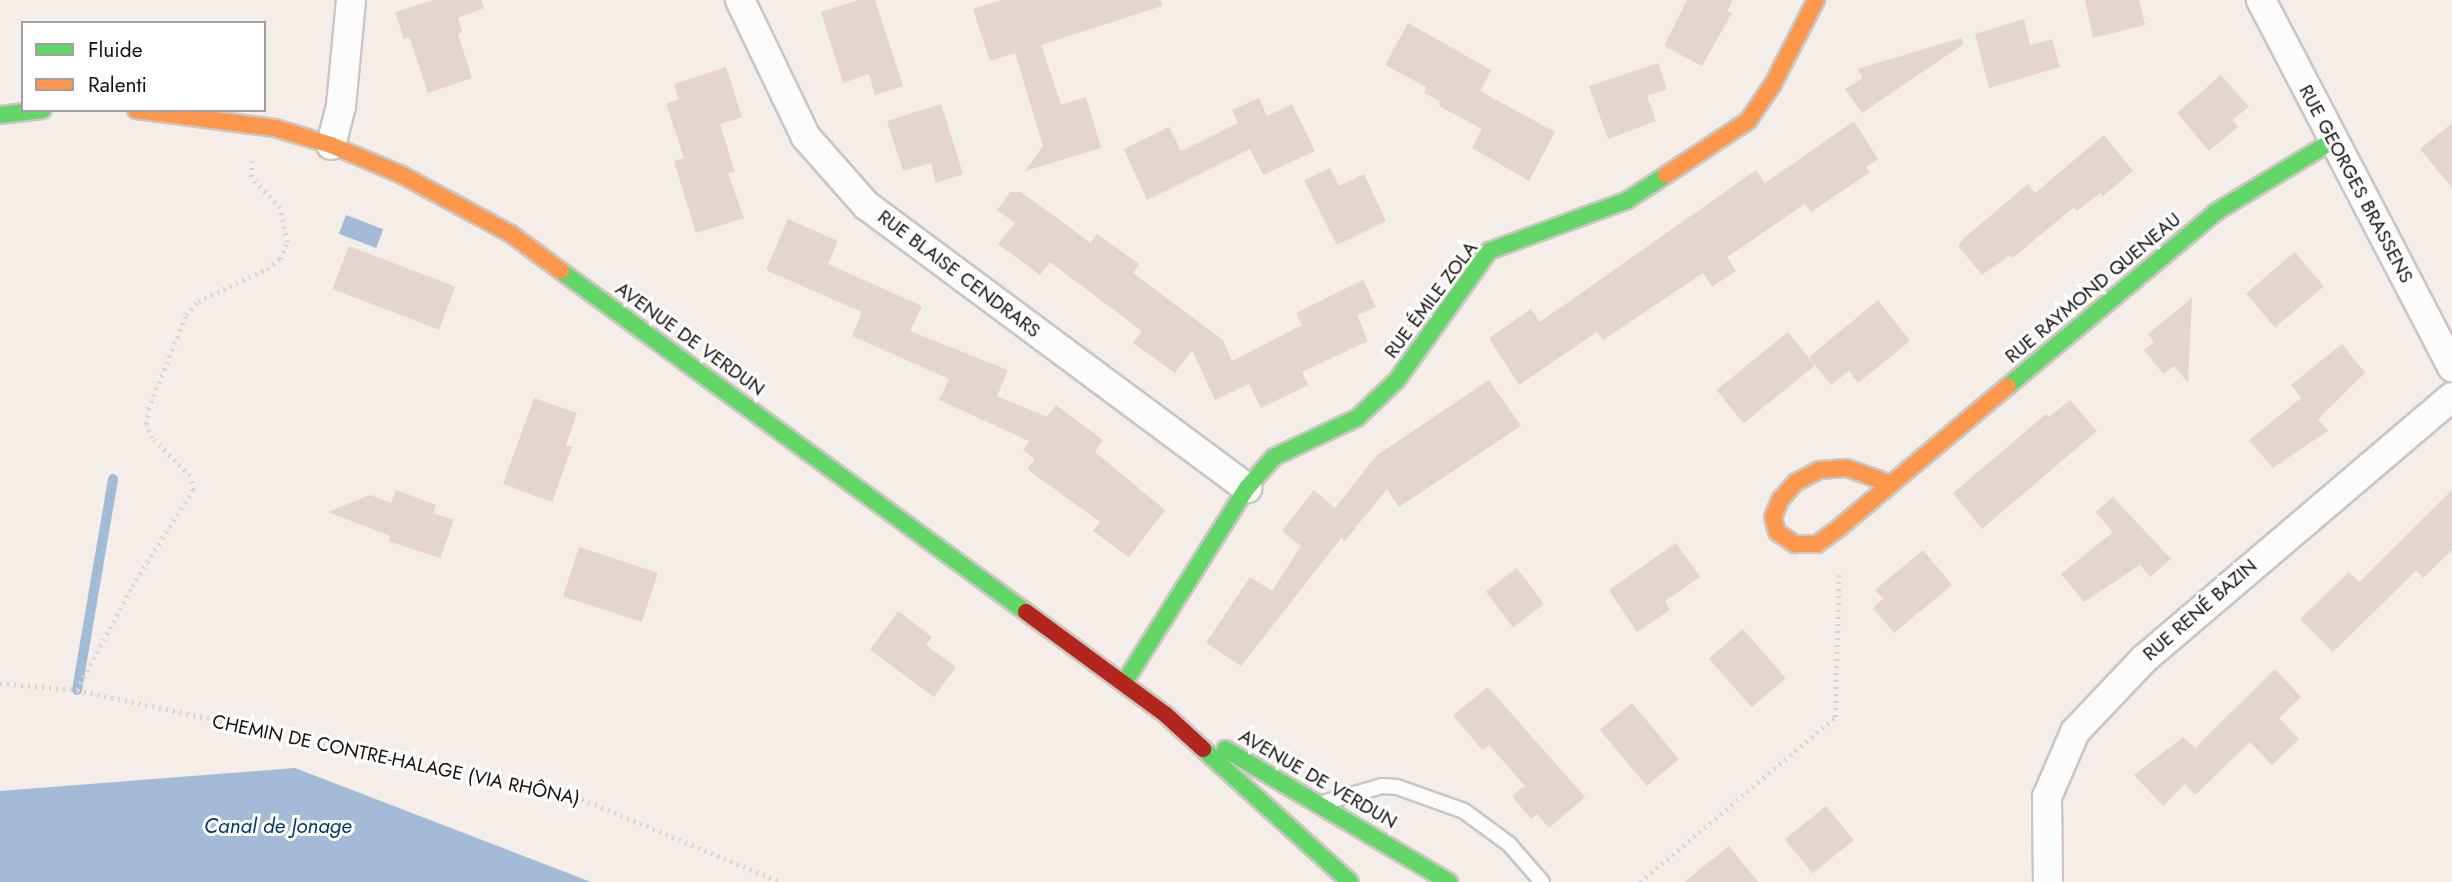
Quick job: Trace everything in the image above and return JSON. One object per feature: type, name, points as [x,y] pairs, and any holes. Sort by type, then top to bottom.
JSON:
[{"type":"street","points":[[331,145],[341,106],[351,0]]},
{"type":"street","name":"RUE BLAISE CENDRARS","points":[[740,0],[806,137],[866,205],[1247,488]]},
{"type":"street","name":"RUE ÉMILE ZOLA","points":[[1124,683],[1247,488],[1274,457],[1357,418],[1398,380],[1489,251],[1626,201],[1748,121],[1773,84],[1816,0]]},
{"type":"street","name":"RUE GEORGES BRASSENS","points":[[2261,0],[2452,367]]},
{"type":"street","points":[[0,115],[26,112]]},
{"type":"street","name":"AVENUE DE VERDUN","points":[[152,112],[255,125],[331,145],[402,175],[511,234],[1166,714],[1449,882]]},
{"type":"street","name":"RUE RAYMOND QUENEAU","points":[[1891,484],[1847,468],[1819,470],[1795,483],[1780,500],[1773,517],[1777,532],[1795,544],[1817,544],[1840,527],[2216,212],[2334,140]]},
{"type":"street","name":"RUE RENÉ BAZIN","points":[[2048,882],[2047,797],[2075,732],[2144,659],[2452,397]]},
{"type":"street","name":"AVENUE DE VERDUN","points":[[1166,714],[1350,882]]},
{"type":"lane","points":[[1319,804],[1382,786],[1464,810],[1509,844],[1542,882]]},
{"type":"path","points":[[77,690],[132,586],[193,490],[190,476],[152,438],[146,424],[148,409],[186,315],[198,301],[267,269],[280,259],[287,242],[279,208],[251,177],[255,125]]},
{"type":"path","points":[[1640,882],[1835,717],[1840,527]]},
{"type":"path","name":"CHEMIN DE CONTRE-HALAGE (VIA RHÔNA)","points":[[0,684],[77,690],[582,799],[780,882]]},
{"type":"water","points":[[346,215],[383,229],[376,248],[339,234]]},
{"type":"water","name":"Canal de Jonage","points":[[295,768],[591,882],[0,882],[0,791]]},
{"type":"building","points":[[434,0],[481,0],[484,8],[458,18],[462,32],[458,34],[472,78],[428,93],[409,37],[404,39],[395,12]]},
{"type":"building","points":[[859,0],[875,0],[903,86],[875,95],[869,74],[843,83],[821,12]]},
{"type":"building","points":[[1002,0],[1161,0],[1162,6],[1041,45],[1061,105],[1086,97],[1101,148],[1025,171],[1043,146],[1015,53],[990,61],[973,9]]},
{"type":"building","points":[[1687,0],[1733,0],[1727,11],[1732,13],[1702,66],[1664,46]]},
{"type":"building","points":[[2085,0],[2139,0],[2145,25],[2093,38]]},
{"type":"building","points":[[2024,19],[2030,45],[2052,39],[2060,67],[1989,88],[1975,34]]},
{"type":"building","points":[[1408,23],[1491,70],[1480,91],[1555,132],[1529,181],[1472,148],[1482,129],[1439,106],[1440,101],[1424,93],[1426,87],[1385,65]]},
{"type":"building","points":[[1961,38],[1964,44],[1862,113],[1845,89],[1863,78],[1857,69]]},
{"type":"building","points":[[1658,63],[1667,89],[1647,96],[1656,121],[1608,139],[1589,86]]},
{"type":"building","points":[[726,67],[742,117],[720,124],[735,172],[728,173],[744,218],[696,233],[674,161],[684,158],[666,104],[679,99],[674,84]]},
{"type":"building","points":[[2221,75],[2249,107],[2232,120],[2238,127],[2209,151],[2177,113]]},
{"type":"building","points":[[1259,98],[1267,116],[1292,104],[1315,151],[1263,175],[1250,149],[1147,200],[1124,149],[1169,127],[1181,151],[1238,123],[1232,110]]},
{"type":"building","points":[[941,104],[963,174],[936,183],[931,163],[903,171],[887,121]]},
{"type":"building","points":[[1854,121],[1878,159],[1866,167],[1870,172],[1811,212],[1805,204],[1727,257],[1736,271],[1712,287],[1703,273],[1603,340],[1597,332],[1519,385],[1489,338],[1531,309],[1540,322],[1756,170],[1765,183]]},
{"type":"building","points":[[2452,123],[2452,188],[2420,149]]},
{"type":"building","points":[[2104,135],[2133,171],[2103,196],[2100,193],[2077,211],[2074,207],[2013,258],[2010,255],[1982,275],[1958,246],[1965,237],[2028,184],[2035,193]]},
{"type":"building","points":[[1330,168],[1339,186],[1364,174],[1386,221],[1337,245],[1304,180]]},
{"type":"building","points":[[1010,192],[1021,192],[1091,243],[1097,234],[1139,264],[1133,273],[1223,340],[1232,361],[1302,325],[1296,313],[1363,280],[1376,307],[1357,315],[1368,341],[1302,372],[1308,385],[1261,408],[1249,384],[1215,400],[1192,350],[1175,373],[1133,343],[1142,331],[1050,262],[1040,275],[998,244],[1015,223],[997,210]]},
{"type":"building","points":[[788,219],[838,241],[828,264],[922,306],[910,331],[1008,370],[997,396],[1047,417],[1056,405],[1103,440],[1095,452],[1165,510],[1129,557],[1093,531],[1100,522],[1027,469],[1035,459],[1023,450],[1029,441],[939,400],[949,379],[852,336],[862,312],[766,270]]},
{"type":"building","points":[[349,246],[455,287],[439,330],[333,289]]},
{"type":"building","points":[[2295,252],[2324,286],[2275,328],[2246,293]]},
{"type":"building","points":[[2192,298],[2188,383],[2174,366],[2163,374],[2144,350],[2154,342],[2148,334]]},
{"type":"building","points":[[1878,300],[1910,341],[1858,383],[1849,371],[1831,385],[1809,357]]},
{"type":"building","points":[[1788,332],[1815,365],[1744,423],[1717,390]]},
{"type":"building","points":[[2342,344],[2365,373],[2318,419],[2328,431],[2273,468],[2249,440],[2301,398],[2291,385]]},
{"type":"building","points":[[1489,380],[1521,426],[1399,507],[1387,489],[1344,542],[1342,537],[1241,666],[1206,643],[1250,577],[1272,591],[1301,546],[1282,531],[1314,490],[1335,508],[1376,456]]},
{"type":"building","points":[[534,398],[577,413],[566,445],[572,447],[552,502],[503,484]]},
{"type":"building","points":[[2070,400],[2097,431],[1982,529],[1953,493],[2046,414],[2049,417]]},
{"type":"building","points":[[396,490],[436,505],[433,513],[454,520],[440,558],[388,541],[390,536],[328,512],[370,495],[391,503]]},
{"type":"building","points":[[2452,490],[2452,550],[2423,578],[2416,571],[2333,652],[2300,619],[2349,572],[2359,582]]},
{"type":"building","points":[[2113,497],[2171,559],[2150,577],[2140,565],[2084,602],[2061,574],[2113,532],[2096,512]]},
{"type":"building","points":[[1676,543],[1700,577],[1665,601],[1670,610],[1637,632],[1609,590]]},
{"type":"building","points":[[579,547],[658,573],[642,622],[563,596]]},
{"type":"building","points":[[1923,550],[1952,585],[1894,633],[1873,608],[1883,599],[1875,590]]},
{"type":"building","points":[[1517,568],[1544,604],[1513,627],[1486,591]]},
{"type":"building","points":[[898,611],[932,637],[926,645],[956,667],[934,697],[870,650]]},
{"type":"building","points":[[1743,629],[1786,678],[1752,708],[1709,659]]},
{"type":"building","points":[[2275,669],[2301,697],[2279,718],[2299,739],[2272,765],[2250,742],[2195,795],[2185,784],[2163,806],[2134,775],[2183,737],[2195,748]]},
{"type":"building","points":[[1488,687],[1585,797],[1549,828],[1537,814],[1531,819],[1512,796],[1525,786],[1489,745],[1482,750],[1453,715]]},
{"type":"building","points":[[1632,703],[1679,759],[1647,786],[1600,730]]},
{"type":"building","points":[[1826,806],[1854,840],[1813,874],[1785,839]]},
{"type":"building","points":[[1729,846],[1758,882],[1684,882]]},
{"type":"waterway","points":[[77,690],[113,479]]},
{"type":"traffic: fast","points":[[0,115],[26,112]]},
{"type":"traffic: fast","points":[[2008,386],[2216,212],[2334,140]]},
{"type":"traffic: fast","points":[[1124,683],[1247,488],[1274,457],[1357,418],[1397,380],[1489,251],[1626,201],[1666,175]]},
{"type":"traffic: fast","points":[[561,271],[1026,612]]},
{"type":"traffic: fast","points":[[1203,749],[1350,882]]},
{"type":"traffic: fast","points":[[1225,749],[1449,882]]},
{"type":"traffic: slow","points":[[1666,175],[1748,121],[1773,84],[1816,0]]},
{"type":"traffic: slow","points":[[151,112],[275,128],[331,145],[402,175],[511,234],[561,271]]},
{"type":"traffic: slow","points":[[1891,484],[1847,468],[1819,470],[1795,483],[1780,500],[1773,517],[1777,532],[1795,544],[1817,544],[1840,527],[2008,386]]},
{"type":"traffic: jam","points":[[1026,612],[1165,714],[1203,749]]}]
